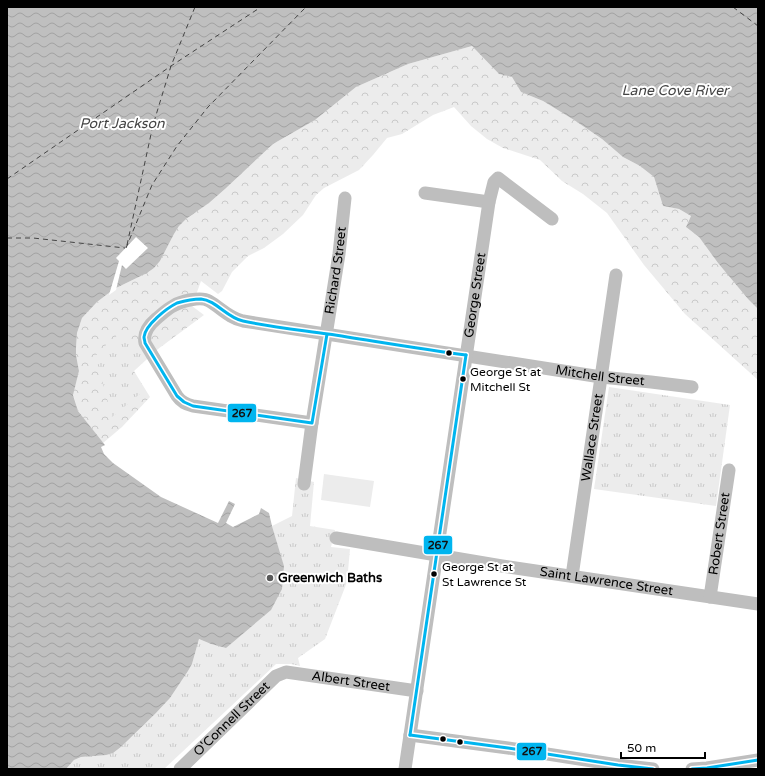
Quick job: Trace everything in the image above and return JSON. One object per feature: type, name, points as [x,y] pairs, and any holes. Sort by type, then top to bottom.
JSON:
[{"type":"street","name":"George Street","points":[[405,769],[489,202],[494,182],[498,178],[552,219]]},
{"type":"street","points":[[426,193],[489,202]]},
{"type":"street","name":"Richard Street","points":[[304,484],[312,423],[339,254],[345,198]]},
{"type":"street","name":"Wallace Street","points":[[572,576],[616,275]]},
{"type":"street","name":"Mitchell Street","points":[[312,423],[193,406],[184,403],[180,400],[145,343],[145,334],[153,322],[174,305],[184,301],[206,299],[229,316],[238,320],[601,377],[692,387]]},
{"type":"street","name":"Robert Street","points":[[710,597],[729,470]]},
{"type":"street","name":"Saint Lawrence Street","points":[[336,538],[502,566],[758,604]]},
{"type":"street","name":"Albert Street","points":[[286,672],[417,690]]},
{"type":"street","name":"O'Connell Street","points":[[180,769],[276,676],[286,672]]},
{"type":"street","points":[[410,735],[653,769]]},
{"type":"street","points":[[692,769],[758,760]]},
{"type":"green space","points":[[472,46],[499,74],[512,77],[521,92],[543,101],[574,120],[602,139],[623,157],[640,166],[654,177],[663,206],[679,209],[691,216],[686,227],[699,237],[718,263],[758,309],[758,380],[685,314],[644,265],[607,213],[583,194],[562,181],[540,160],[503,148],[487,139],[471,126],[454,107],[433,115],[402,134],[387,138],[359,170],[324,188],[316,195],[303,215],[283,234],[264,248],[248,256],[232,272],[222,291],[218,294],[201,281],[192,306],[204,315],[158,349],[134,371],[150,397],[122,427],[103,443],[78,411],[73,394],[79,371],[76,348],[77,333],[82,318],[97,302],[114,289],[154,268],[160,261],[179,226],[186,219],[209,203],[273,144],[315,120],[356,87],[408,64]]},
{"type":"green space","points":[[120,333],[129,335],[144,359],[131,373],[141,393],[112,417],[96,358],[97,353]]},
{"type":"green space","points":[[609,387],[730,405],[716,506],[594,489]]},
{"type":"green space","points":[[324,474],[374,481],[370,507],[321,500]]},
{"type":"green space","points":[[296,478],[314,482],[310,526],[335,530],[331,547],[350,549],[347,582],[325,639],[298,658],[300,666],[291,664],[276,664],[164,769],[66,769],[74,760],[81,757],[122,746],[156,713],[170,698],[188,671],[192,664],[199,639],[226,648],[284,567],[272,526],[292,516]]},
{"type":"water","name":"Port Jackson","points":[[7,7],[758,7],[758,309],[718,263],[699,237],[686,227],[691,216],[679,209],[663,206],[654,177],[640,166],[623,157],[602,139],[574,120],[543,101],[521,92],[512,77],[499,74],[472,46],[408,64],[356,87],[315,120],[273,144],[209,203],[186,219],[179,226],[160,261],[154,268],[114,289],[97,302],[82,318],[77,333],[76,355],[79,371],[73,395],[78,411],[105,445],[101,447],[104,454],[113,463],[161,497],[218,523],[229,501],[235,504],[226,523],[233,527],[259,514],[261,508],[269,513],[284,566],[282,589],[271,610],[226,648],[199,639],[192,664],[170,698],[122,746],[113,753],[81,757],[74,760],[66,769],[7,769]]},
{"type":"pier","points":[[136,237],[148,248],[126,269],[122,265],[116,290],[109,295],[119,261],[116,258]]},
{"type":"ferry route","points":[[127,245],[153,125],[171,66],[195,7]]},
{"type":"ferry route","points":[[7,179],[171,66],[261,7]]},
{"type":"ferry route","points":[[126,248],[152,185],[177,146],[208,107],[306,7]]},
{"type":"ferry route","points":[[733,7],[758,26]]},
{"type":"ferry route","points":[[7,238],[33,238],[125,248]]},
{"type":"transit line","name":"267","points":[[327,334],[312,423],[193,406],[184,402],[177,396],[145,343],[144,337],[145,332],[152,322],[173,305],[201,299],[212,302],[232,316],[243,321],[466,355]]},
{"type":"transit line","name":"267","points":[[410,735],[466,355]]},
{"type":"transit line","name":"267","points":[[410,735],[653,769]]},
{"type":"transit line","name":"267","points":[[692,769],[758,760]]},
{"type":"place","name":"George St at Mitchell St","points":[[463,379]]},
{"type":"place","name":"George St at St Lawrence St","points":[[434,574]]},
{"type":"place","name":"Greenwich Baths","points":[[270,578]]},
{"type":"water label","name":"Lane Cove River","points":[[675,90]]}]
